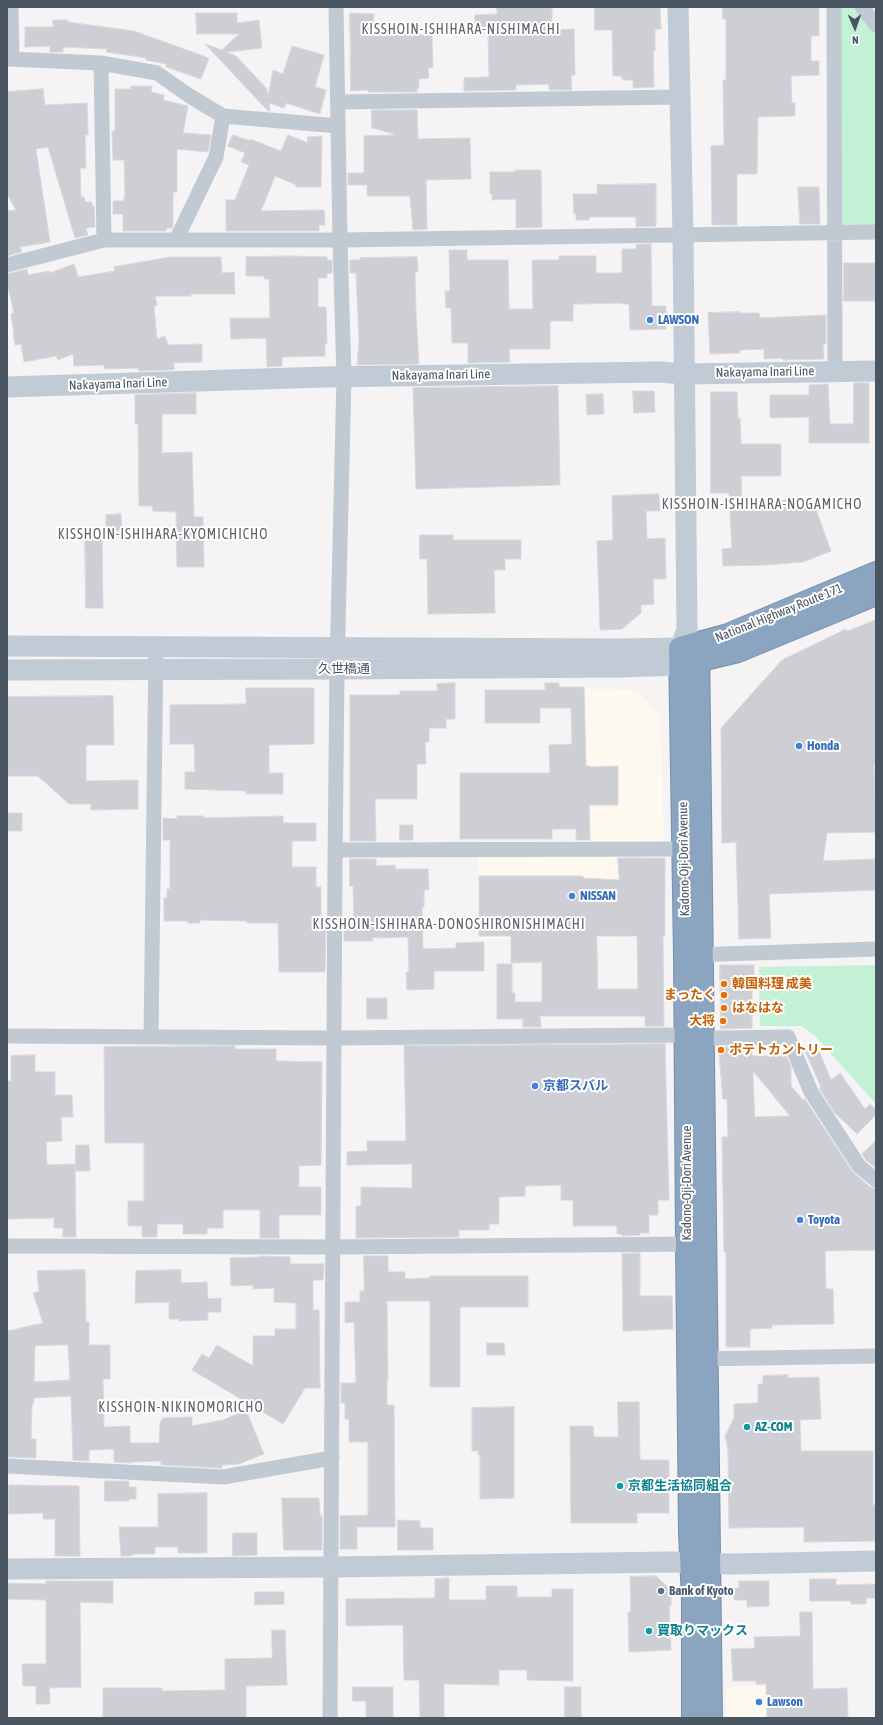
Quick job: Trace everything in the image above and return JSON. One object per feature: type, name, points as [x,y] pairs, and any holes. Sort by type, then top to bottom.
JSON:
[{"type":"highway","name":"National Highway Route 171","points":[[689,649],[728,635],[876,573]]},
{"type":"highway","name":"National Highway Route 171","points":[[689,649],[738,651],[876,594]]},
{"type":"highway","name":"Kadono-Oji-Dori Avenue","points":[[689,649],[700,1563],[711,1718]]},
{"type":"highway","name":"Kadono-Oji-Dori Avenue","points":[[693,1718],[693,1602],[700,1563]]},
{"type":"street","points":[[11,7],[9,58],[101,63],[157,73],[188,95],[223,116],[338,126]]},
{"type":"street","points":[[330,1718],[335,850],[337,670],[344,377],[336,7]]},
{"type":"street","points":[[678,7],[689,649]]},
{"type":"street","points":[[834,7],[835,371]]},
{"type":"street","points":[[862,7],[876,25]]},
{"type":"street","points":[[101,63],[104,240]]},
{"type":"street","points":[[338,102],[680,97]]},
{"type":"street","points":[[176,240],[216,157],[223,116]]},
{"type":"street","points":[[7,265],[104,240],[340,240],[876,232]]},
{"type":"street","name":"Nakayama Inari Line","points":[[7,387],[344,377],[659,372],[684,374],[876,371]]},
{"type":"street","name":"久世橋通","points":[[7,646],[689,649]]},
{"type":"street","points":[[151,1037],[154,670],[156,646]]},
{"type":"street","name":"久世橋通","points":[[7,670],[337,670],[620,667],[689,649]]},
{"type":"street","points":[[335,850],[692,849]]},
{"type":"street","points":[[693,955],[876,949]]},
{"type":"street","points":[[7,1036],[334,1038],[694,1036],[788,1037],[811,1092],[859,1166],[876,1180]]},
{"type":"street","points":[[7,1246],[333,1247],[696,1244]]},
{"type":"street","points":[[698,1359],[876,1356]]},
{"type":"street","points":[[7,1466],[223,1477],[332,1458]]},
{"type":"street","points":[[7,1569],[876,1561]]},
{"type":"shaded area","points":[[585,689],[637,690],[660,715],[664,844],[575,845],[574,760],[586,759]]},
{"type":"shaded area","name":"NISSAN","points":[[666,854],[666,937],[478,939],[478,855]]},
{"type":"shaded area","name":"Lawson","points":[[791,1685],[792,1718],[727,1718],[726,1687]]},
{"type":"green space","points":[[838,7],[854,7],[876,36],[876,227],[841,228]]},
{"type":"green space","points":[[876,965],[876,1104],[815,1036],[802,1026],[760,1026],[759,967]]},
{"type":"building","points":[[497,7],[552,7],[552,30],[574,29],[575,75],[571,75],[572,90],[549,90],[549,84],[516,85],[516,90],[464,91],[464,78],[489,77],[488,29],[475,30],[475,15],[497,14]]},
{"type":"building","points":[[595,7],[660,7],[661,29],[655,29],[655,51],[653,51],[654,87],[633,88],[633,80],[622,80],[622,76],[613,76],[612,30],[595,30]]},
{"type":"building","points":[[723,7],[819,7],[819,36],[811,36],[811,61],[819,61],[819,75],[791,76],[792,103],[795,103],[795,116],[758,117],[757,174],[737,174],[737,225],[712,225],[711,146],[724,145],[723,80],[726,80],[726,19],[723,19]]},
{"type":"building","points":[[196,13],[237,13],[237,23],[259,20],[262,48],[227,52],[236,56],[267,89],[268,97],[273,70],[283,74],[292,46],[324,55],[315,87],[326,90],[320,114],[286,103],[284,108],[269,103],[270,111],[268,111],[205,44],[222,50],[239,34],[197,34]]},
{"type":"building","points":[[350,13],[374,14],[373,35],[432,35],[433,68],[428,68],[429,78],[419,79],[419,88],[417,88],[417,92],[368,92],[368,90],[351,91]]},
{"type":"building","points":[[53,20],[68,20],[68,22],[134,31],[209,58],[201,79],[166,67],[166,64],[146,60],[146,58],[106,52],[107,49],[63,47],[63,52],[50,52],[50,46],[25,47],[25,27],[53,27]]},
{"type":"building","points":[[131,86],[152,86],[151,92],[164,95],[163,100],[188,106],[183,133],[211,135],[208,152],[177,149],[177,192],[173,192],[173,225],[172,228],[166,228],[166,231],[123,231],[123,214],[113,214],[113,201],[124,201],[125,198],[124,160],[113,160],[112,131],[115,131],[115,89],[131,89]]},
{"type":"building","points":[[43,89],[45,105],[87,103],[88,135],[85,135],[86,168],[80,168],[81,197],[84,197],[85,202],[92,202],[92,206],[94,206],[95,227],[86,228],[88,235],[75,238],[48,147],[36,149],[50,242],[20,247],[22,252],[7,256],[7,211],[16,210],[7,194],[7,92]]},
{"type":"building","points":[[372,110],[417,110],[418,139],[470,138],[471,179],[426,180],[427,229],[413,230],[410,196],[367,196],[367,185],[348,185],[348,173],[364,173],[364,136],[395,135],[372,128]]},
{"type":"building","points":[[233,135],[250,141],[250,139],[281,151],[288,135],[308,143],[307,137],[322,136],[321,187],[296,187],[296,185],[275,176],[261,211],[324,210],[325,225],[319,225],[319,231],[226,231],[226,200],[235,200],[249,165],[241,162],[245,153],[228,146]]},
{"type":"building","points":[[515,170],[541,170],[542,227],[516,228],[516,199],[492,200],[492,194],[490,194],[490,172],[516,172]]},
{"type":"building","points":[[656,184],[656,226],[636,227],[636,217],[589,217],[589,220],[576,220],[576,214],[574,214],[573,194],[597,194],[597,185]]},
{"type":"building","points":[[798,187],[819,187],[820,224],[800,224]]},
{"type":"building","points":[[651,244],[652,306],[666,306],[666,329],[630,330],[629,304],[573,304],[573,321],[550,321],[550,349],[509,349],[510,362],[468,363],[468,343],[452,343],[451,308],[446,308],[445,291],[450,291],[449,250],[467,250],[467,260],[508,260],[509,309],[533,309],[532,260],[559,260],[559,256],[596,256],[596,273],[622,273],[622,249],[636,249],[636,245]]},
{"type":"building","points":[[171,257],[221,257],[222,273],[234,272],[235,294],[155,296],[157,305],[154,306],[157,339],[165,336],[168,345],[202,344],[202,362],[173,363],[175,369],[170,370],[139,371],[138,368],[104,369],[104,365],[74,366],[73,354],[58,360],[56,356],[24,362],[21,344],[15,345],[11,314],[14,313],[7,283],[7,274],[27,269],[28,275],[49,271],[50,273],[74,264],[78,277],[115,271],[114,267]]},
{"type":"building","points":[[246,257],[327,257],[327,260],[332,260],[332,273],[327,274],[327,278],[318,278],[318,307],[326,307],[327,344],[325,344],[325,356],[282,357],[282,366],[267,367],[266,338],[231,339],[230,318],[270,318],[269,279],[264,279],[264,276],[246,276]]},
{"type":"building","points":[[417,257],[418,272],[415,272],[419,364],[357,365],[359,341],[356,273],[350,273],[350,260],[360,260],[360,258]]},
{"type":"building","points":[[844,263],[876,263],[876,301],[844,301]]},
{"type":"building","points":[[708,313],[759,313],[760,318],[826,315],[826,344],[823,344],[824,359],[764,359],[764,349],[740,350],[740,353],[710,354]]},
{"type":"building","points":[[854,383],[869,383],[869,443],[809,443],[809,417],[770,418],[770,395],[809,395],[809,385],[828,384],[830,424],[853,424]]},
{"type":"building","points":[[558,386],[560,485],[416,489],[413,388]]},
{"type":"building","points":[[633,391],[654,391],[655,412],[634,413]]},
{"type":"building","points":[[711,392],[737,392],[741,444],[781,444],[781,476],[741,476],[742,501],[788,500],[790,507],[812,499],[831,551],[803,562],[723,566],[722,549],[732,548],[729,493],[711,493]]},
{"type":"building","points":[[196,393],[196,414],[162,414],[162,453],[192,452],[194,517],[203,517],[204,567],[177,567],[176,512],[153,511],[152,506],[139,506],[138,424],[135,424],[135,395]]},
{"type":"building","points":[[603,394],[604,414],[587,415],[586,395]]},
{"type":"building","points":[[659,494],[660,511],[646,511],[647,539],[665,538],[666,579],[653,579],[654,604],[641,605],[641,613],[622,629],[600,630],[597,541],[613,540],[612,496]]},
{"type":"building","points":[[121,514],[122,530],[106,531],[106,515]]},
{"type":"building","points":[[420,535],[453,535],[453,540],[521,540],[521,559],[505,559],[505,570],[494,570],[495,613],[428,614],[427,559],[420,559]]},
{"type":"building","points":[[85,539],[102,539],[103,608],[86,608]]},
{"type":"building","name":"Honda","points":[[876,620],[876,764],[874,765],[876,832],[827,833],[823,861],[876,859],[876,890],[769,894],[771,938],[739,939],[736,842],[722,843],[721,728],[782,660],[846,629],[847,631]]},
{"type":"building","points":[[455,683],[455,719],[446,719],[446,728],[429,728],[429,742],[425,742],[426,764],[417,764],[417,799],[375,799],[376,841],[350,841],[350,695],[400,695],[400,691],[437,691],[437,684]]},
{"type":"building","points":[[545,683],[559,683],[559,687],[584,687],[586,766],[618,766],[618,805],[589,805],[590,840],[576,840],[576,829],[552,829],[552,839],[460,839],[460,773],[550,773],[549,745],[572,744],[571,708],[540,708],[540,723],[485,723],[485,690],[545,690]]},
{"type":"building","points":[[246,688],[314,688],[314,744],[269,745],[269,773],[283,773],[283,794],[246,794],[246,791],[185,789],[185,772],[195,772],[194,744],[170,744],[170,705],[246,704]]},
{"type":"building","points":[[113,696],[114,745],[86,745],[86,781],[138,780],[138,809],[91,810],[91,804],[69,804],[38,776],[7,776],[7,697]]},
{"type":"building","points":[[7,813],[22,813],[22,831],[7,831]]},
{"type":"building","points":[[177,816],[204,816],[204,818],[283,816],[283,823],[316,823],[316,841],[292,841],[292,867],[316,867],[316,887],[321,887],[321,924],[326,924],[325,972],[279,972],[278,923],[200,920],[200,923],[188,923],[188,921],[164,921],[164,898],[167,898],[167,889],[170,889],[170,840],[163,840],[163,818],[177,819]]},
{"type":"building","points":[[400,825],[413,825],[413,840],[400,840]]},
{"type":"building","points":[[618,858],[665,858],[665,936],[663,936],[664,1026],[645,1026],[645,1016],[540,1016],[541,1027],[523,1027],[523,1019],[497,1019],[497,964],[512,964],[512,993],[515,993],[515,1002],[542,1002],[542,962],[511,963],[511,936],[479,936],[479,876],[583,876],[583,878],[619,880]],"holes":[[[597,936],[637,936],[638,989],[598,989]]]},
{"type":"building","points":[[350,859],[376,859],[376,866],[395,865],[395,869],[428,869],[429,890],[424,890],[424,907],[422,907],[423,949],[456,948],[456,943],[484,942],[484,971],[434,971],[434,989],[407,990],[406,972],[409,972],[408,937],[372,938],[373,941],[344,941],[344,924],[354,924],[353,886],[350,886]]},
{"type":"building","points":[[720,965],[754,965],[754,978],[752,978],[752,1028],[721,1029]]},
{"type":"building","points":[[367,998],[387,998],[387,1019],[367,1019]]},
{"type":"building","name":"京都スバル","points":[[665,1044],[669,1200],[658,1200],[658,1215],[649,1215],[649,1233],[622,1236],[622,1234],[617,1234],[617,1226],[573,1226],[573,1200],[561,1200],[561,1185],[525,1186],[525,1196],[499,1197],[499,1224],[489,1224],[489,1230],[459,1230],[459,1237],[356,1238],[356,1206],[361,1206],[361,1187],[412,1188],[412,1164],[347,1165],[347,1152],[367,1151],[367,1141],[406,1141],[404,1046]]},
{"type":"building","points":[[235,1046],[235,1049],[276,1049],[276,1061],[322,1062],[321,1165],[299,1166],[299,1187],[321,1187],[321,1215],[279,1215],[279,1238],[260,1238],[260,1210],[223,1210],[223,1228],[207,1228],[207,1234],[183,1234],[183,1224],[157,1224],[157,1237],[142,1237],[142,1226],[128,1226],[128,1201],[144,1201],[144,1143],[105,1143],[104,1047]]},
{"type":"building","points":[[817,1046],[831,1080],[840,1073],[865,1109],[870,1104],[876,1110],[876,1115],[857,1134],[834,1112],[819,1088],[821,1087],[805,1051]]},
{"type":"building","points":[[719,1047],[736,1047],[736,1053],[752,1052],[752,1056],[786,1056],[791,1066],[791,1086],[803,1100],[805,1099],[852,1171],[870,1187],[876,1189],[876,1250],[825,1251],[826,1289],[833,1289],[834,1324],[772,1325],[772,1328],[750,1329],[750,1347],[726,1347],[726,1252],[724,1252],[722,1137],[728,1137],[727,1099],[723,1099]],"holes":[[[753,1071],[790,1116],[755,1117]]]},
{"type":"building","points":[[35,1055],[35,1072],[55,1072],[55,1095],[72,1095],[73,1117],[61,1117],[62,1141],[46,1142],[47,1165],[75,1164],[76,1237],[63,1237],[63,1228],[54,1228],[54,1218],[7,1219],[7,1081],[11,1081],[11,1056]]},
{"type":"building","points":[[876,1141],[876,1168],[866,1160],[862,1154]]},
{"type":"building","points":[[76,1145],[89,1145],[90,1171],[76,1171]]},
{"type":"building","points":[[640,1253],[640,1296],[672,1296],[673,1329],[623,1331],[622,1254]]},
{"type":"building","points":[[260,1256],[290,1257],[290,1264],[324,1264],[323,1280],[313,1280],[313,1310],[319,1310],[320,1388],[305,1388],[283,1424],[192,1370],[202,1354],[209,1358],[217,1345],[253,1366],[253,1336],[275,1336],[275,1329],[296,1329],[296,1303],[274,1302],[274,1288],[253,1289],[253,1285],[231,1286],[230,1258]]},
{"type":"building","points":[[364,1256],[388,1256],[388,1272],[405,1272],[405,1279],[430,1278],[430,1276],[528,1276],[528,1307],[460,1307],[460,1387],[430,1387],[430,1301],[387,1301],[387,1405],[394,1405],[395,1527],[357,1527],[357,1549],[340,1549],[340,1516],[368,1515],[368,1442],[349,1442],[349,1419],[345,1419],[345,1403],[341,1403],[341,1383],[356,1383],[354,1322],[345,1323],[345,1302],[360,1302],[360,1291],[364,1291]]},
{"type":"building","points":[[85,1270],[86,1322],[89,1322],[89,1345],[110,1345],[110,1379],[103,1379],[104,1427],[130,1426],[130,1443],[159,1443],[160,1423],[163,1418],[192,1417],[192,1426],[223,1420],[246,1410],[264,1454],[239,1464],[222,1465],[222,1468],[161,1465],[161,1461],[131,1463],[114,1462],[114,1449],[89,1450],[89,1461],[73,1460],[71,1396],[34,1398],[32,1405],[31,1439],[36,1439],[36,1458],[7,1457],[7,1331],[43,1323],[33,1293],[39,1291],[37,1271]],"holes":[[[68,1345],[70,1380],[34,1382],[35,1346]]]},
{"type":"building","points":[[181,1270],[181,1283],[207,1282],[208,1299],[221,1298],[221,1312],[208,1312],[208,1320],[179,1321],[179,1319],[169,1319],[169,1302],[135,1303],[136,1271]]},
{"type":"building","points":[[487,1343],[504,1343],[505,1355],[487,1355]]},
{"type":"building","points":[[788,1375],[788,1378],[819,1377],[821,1419],[800,1420],[801,1451],[873,1451],[873,1505],[876,1505],[876,1541],[804,1542],[804,1527],[729,1528],[728,1450],[725,1436],[734,1418],[734,1404],[758,1403],[758,1384],[763,1384],[763,1376]]},
{"type":"building","name":"京都生活協同組合","points":[[618,1402],[639,1402],[640,1460],[669,1460],[669,1513],[637,1513],[637,1523],[571,1523],[570,1426],[593,1426],[594,1437],[618,1437]]},
{"type":"building","points":[[514,1407],[514,1498],[480,1499],[480,1455],[478,1455],[478,1451],[472,1451],[472,1408]]},
{"type":"building","points":[[105,1481],[129,1481],[129,1487],[136,1487],[136,1499],[129,1499],[129,1501],[105,1501]]},
{"type":"building","points":[[9,1485],[79,1486],[80,1556],[55,1556],[55,1519],[43,1519],[43,1513],[9,1514]]},
{"type":"building","points":[[207,1493],[207,1553],[178,1553],[178,1547],[155,1547],[155,1554],[132,1554],[132,1556],[121,1556],[119,1527],[158,1527],[158,1494]]},
{"type":"building","points":[[282,1498],[319,1498],[320,1516],[322,1516],[322,1550],[284,1550]]},
{"type":"building","points":[[398,1520],[420,1521],[420,1528],[433,1528],[433,1550],[398,1550]]},
{"type":"building","points":[[233,1533],[257,1533],[257,1555],[233,1556]]},
{"type":"building","points":[[656,1576],[671,1590],[671,1606],[669,1606],[671,1650],[629,1652],[628,1612],[631,1612],[630,1577]]},
{"type":"building","points":[[449,1578],[449,1600],[486,1600],[486,1586],[517,1586],[517,1597],[552,1597],[552,1589],[573,1589],[573,1681],[527,1680],[527,1670],[499,1670],[499,1685],[444,1684],[444,1718],[420,1718],[419,1680],[404,1680],[403,1625],[346,1626],[346,1599],[435,1598],[435,1579]]},
{"type":"building","points":[[810,1579],[836,1579],[836,1585],[876,1584],[876,1598],[866,1598],[866,1604],[851,1604],[851,1601],[810,1601]]},
{"type":"building","points":[[46,1581],[113,1581],[113,1603],[80,1602],[81,1687],[49,1688],[50,1704],[36,1704],[36,1686],[23,1686],[22,1664],[46,1664],[46,1600],[7,1599],[7,1583],[46,1584]]},
{"type":"building","points":[[739,1581],[769,1581],[769,1606],[747,1607],[747,1600],[734,1600],[734,1588],[739,1588]]},
{"type":"building","points":[[255,1592],[284,1592],[284,1604],[255,1605]]},
{"type":"building","points":[[800,1612],[812,1612],[813,1689],[847,1688],[848,1718],[767,1718],[766,1684],[756,1684],[756,1681],[733,1681],[731,1649],[755,1648],[754,1637],[800,1636]]},
{"type":"building","points":[[272,1630],[285,1630],[287,1685],[246,1686],[246,1718],[103,1718],[103,1688],[162,1688],[162,1691],[225,1690],[225,1659],[272,1658]]},
{"type":"building","points":[[353,1687],[393,1687],[393,1718],[366,1718],[366,1701],[353,1701]]},
{"type":"building","points":[[565,1687],[581,1687],[581,1718],[565,1718]]},
{"type":"place","name":"LAWSON","points":[[650,320]]},
{"type":"place","name":"Honda","points":[[799,746]]},
{"type":"place","name":"NISSAN","points":[[572,896]]},
{"type":"place","name":"韓国料理 成美","points":[[724,984]]},
{"type":"place","name":"まったく","points":[[724,995]]},
{"type":"place","name":"はなはな","points":[[724,1008]]},
{"type":"place","name":"大将","points":[[723,1021]]},
{"type":"place","name":"ポテトカントリー","points":[[721,1050]]},
{"type":"place","name":"京都スバル","points":[[535,1086]]},
{"type":"place","name":"Toyota","points":[[800,1220]]},
{"type":"place","name":"AZ-COM","points":[[747,1427]]},
{"type":"place","name":"京都生活協同組合","points":[[620,1486]]},
{"type":"place","name":"Bank of Kyoto","points":[[661,1591]]},
{"type":"place","name":"買取りマックス","points":[[649,1631]]},
{"type":"place","name":"Lawson","points":[[759,1702]]},
{"type":"district","name":"KISSHOIN-ISHIHARA-NISHIMACHI","points":[[461,30]]},
{"type":"district","name":"KISSHOIN-ISHIHARA-NOGAMICHO","points":[[762,505]]},
{"type":"district","name":"KISSHOIN-ISHIHARA-KYOMICHICHO","points":[[163,535]]},
{"type":"district","name":"KISSHOIN-ISHIHARA-DONOSHIRONISHIMACHI","points":[[449,925]]},
{"type":"district","name":"KISSHOIN-NIKINOMORICHO","points":[[181,1408]]}]
